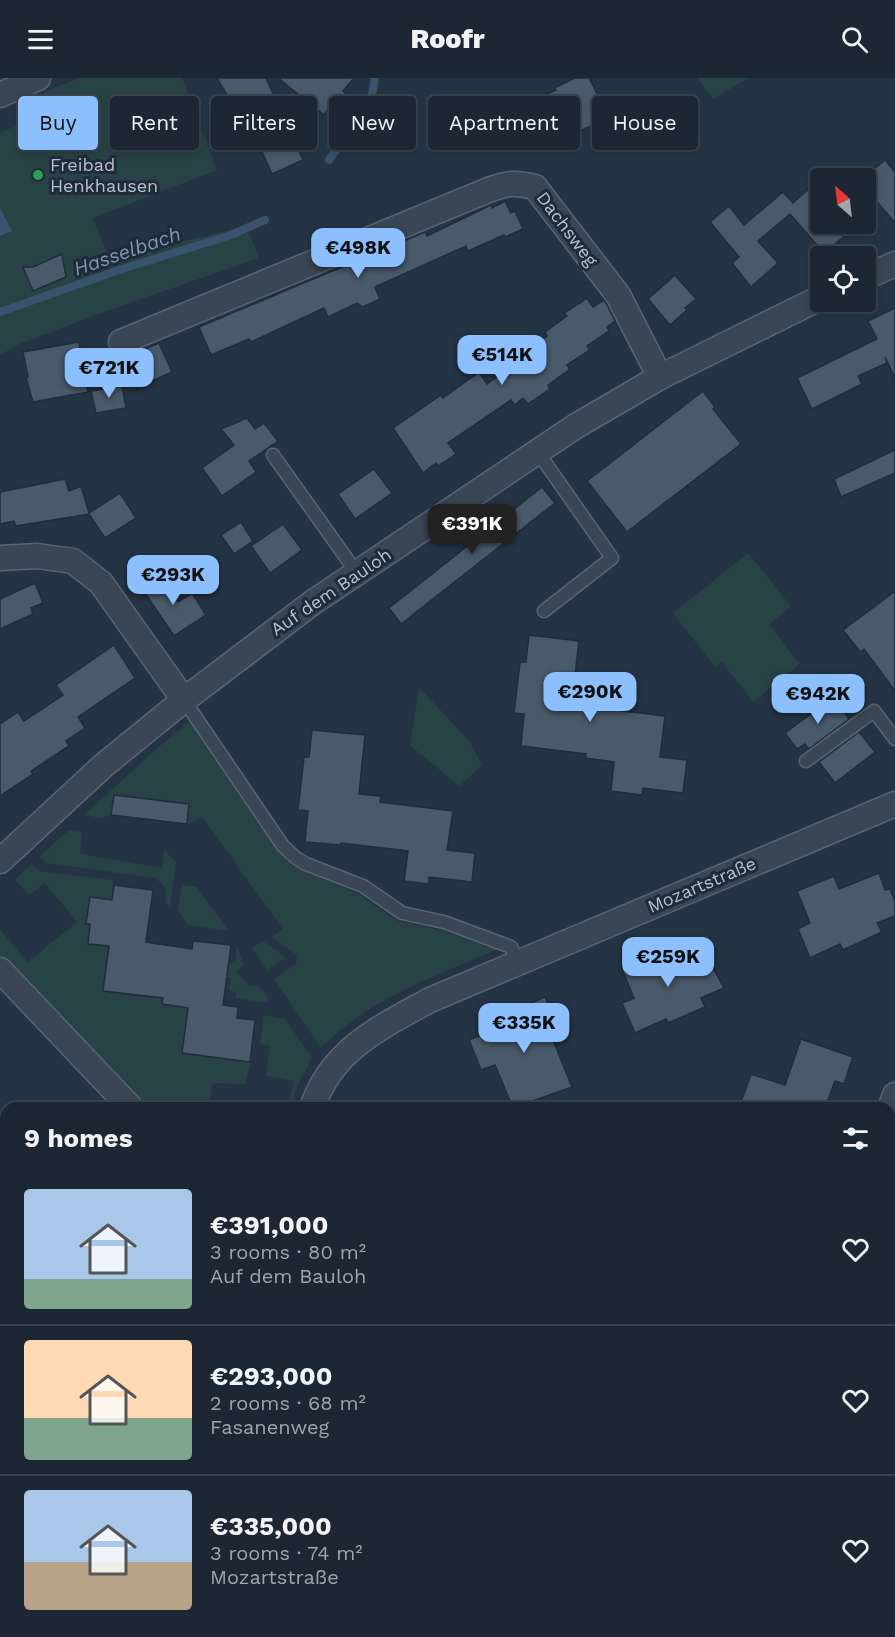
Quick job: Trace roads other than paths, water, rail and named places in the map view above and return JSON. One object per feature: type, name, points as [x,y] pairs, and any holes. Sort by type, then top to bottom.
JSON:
[{"type":"street","points":[[0,95],[38,78]]},
{"type":"street","name":"Dachsweg","points":[[121,342],[486,191],[505,184],[518,183],[535,187],[618,295],[660,377]]},
{"type":"street","points":[[876,273],[895,264]]},
{"type":"street","name":"Auf dem Bauloh","points":[[0,861],[104,765],[268,634],[537,451],[660,377],[810,303]]},
{"type":"street","points":[[0,558],[38,556],[73,561],[101,583],[184,700]]},
{"type":"street","name":"Mozartstraße","points":[[314,1102],[331,1069],[345,1053],[373,1032],[430,1000],[895,804]]},
{"type":"street","points":[[0,970],[124,1102]]},
{"type":"lane","points":[[537,451],[612,558],[544,611]]},
{"type":"lane","points":[[273,455],[357,573]]},
{"type":"lane","points":[[184,700],[283,846],[296,858],[363,886],[402,913],[444,922],[511,947],[519,963]]},
{"type":"lane","points":[[806,761],[874,711],[895,739]]},
{"type":"water","points":[[0,208],[12,231],[0,236]]},
{"type":"waterway","name":"Hasselbach","points":[[329,160],[365,109],[374,87],[374,78]]},
{"type":"waterway","name":"Hasselbach","points":[[0,312],[122,269],[231,235],[265,220]]},
{"type":"place","name":"Freibad Henkhausen","points":[[38,175]]}]
